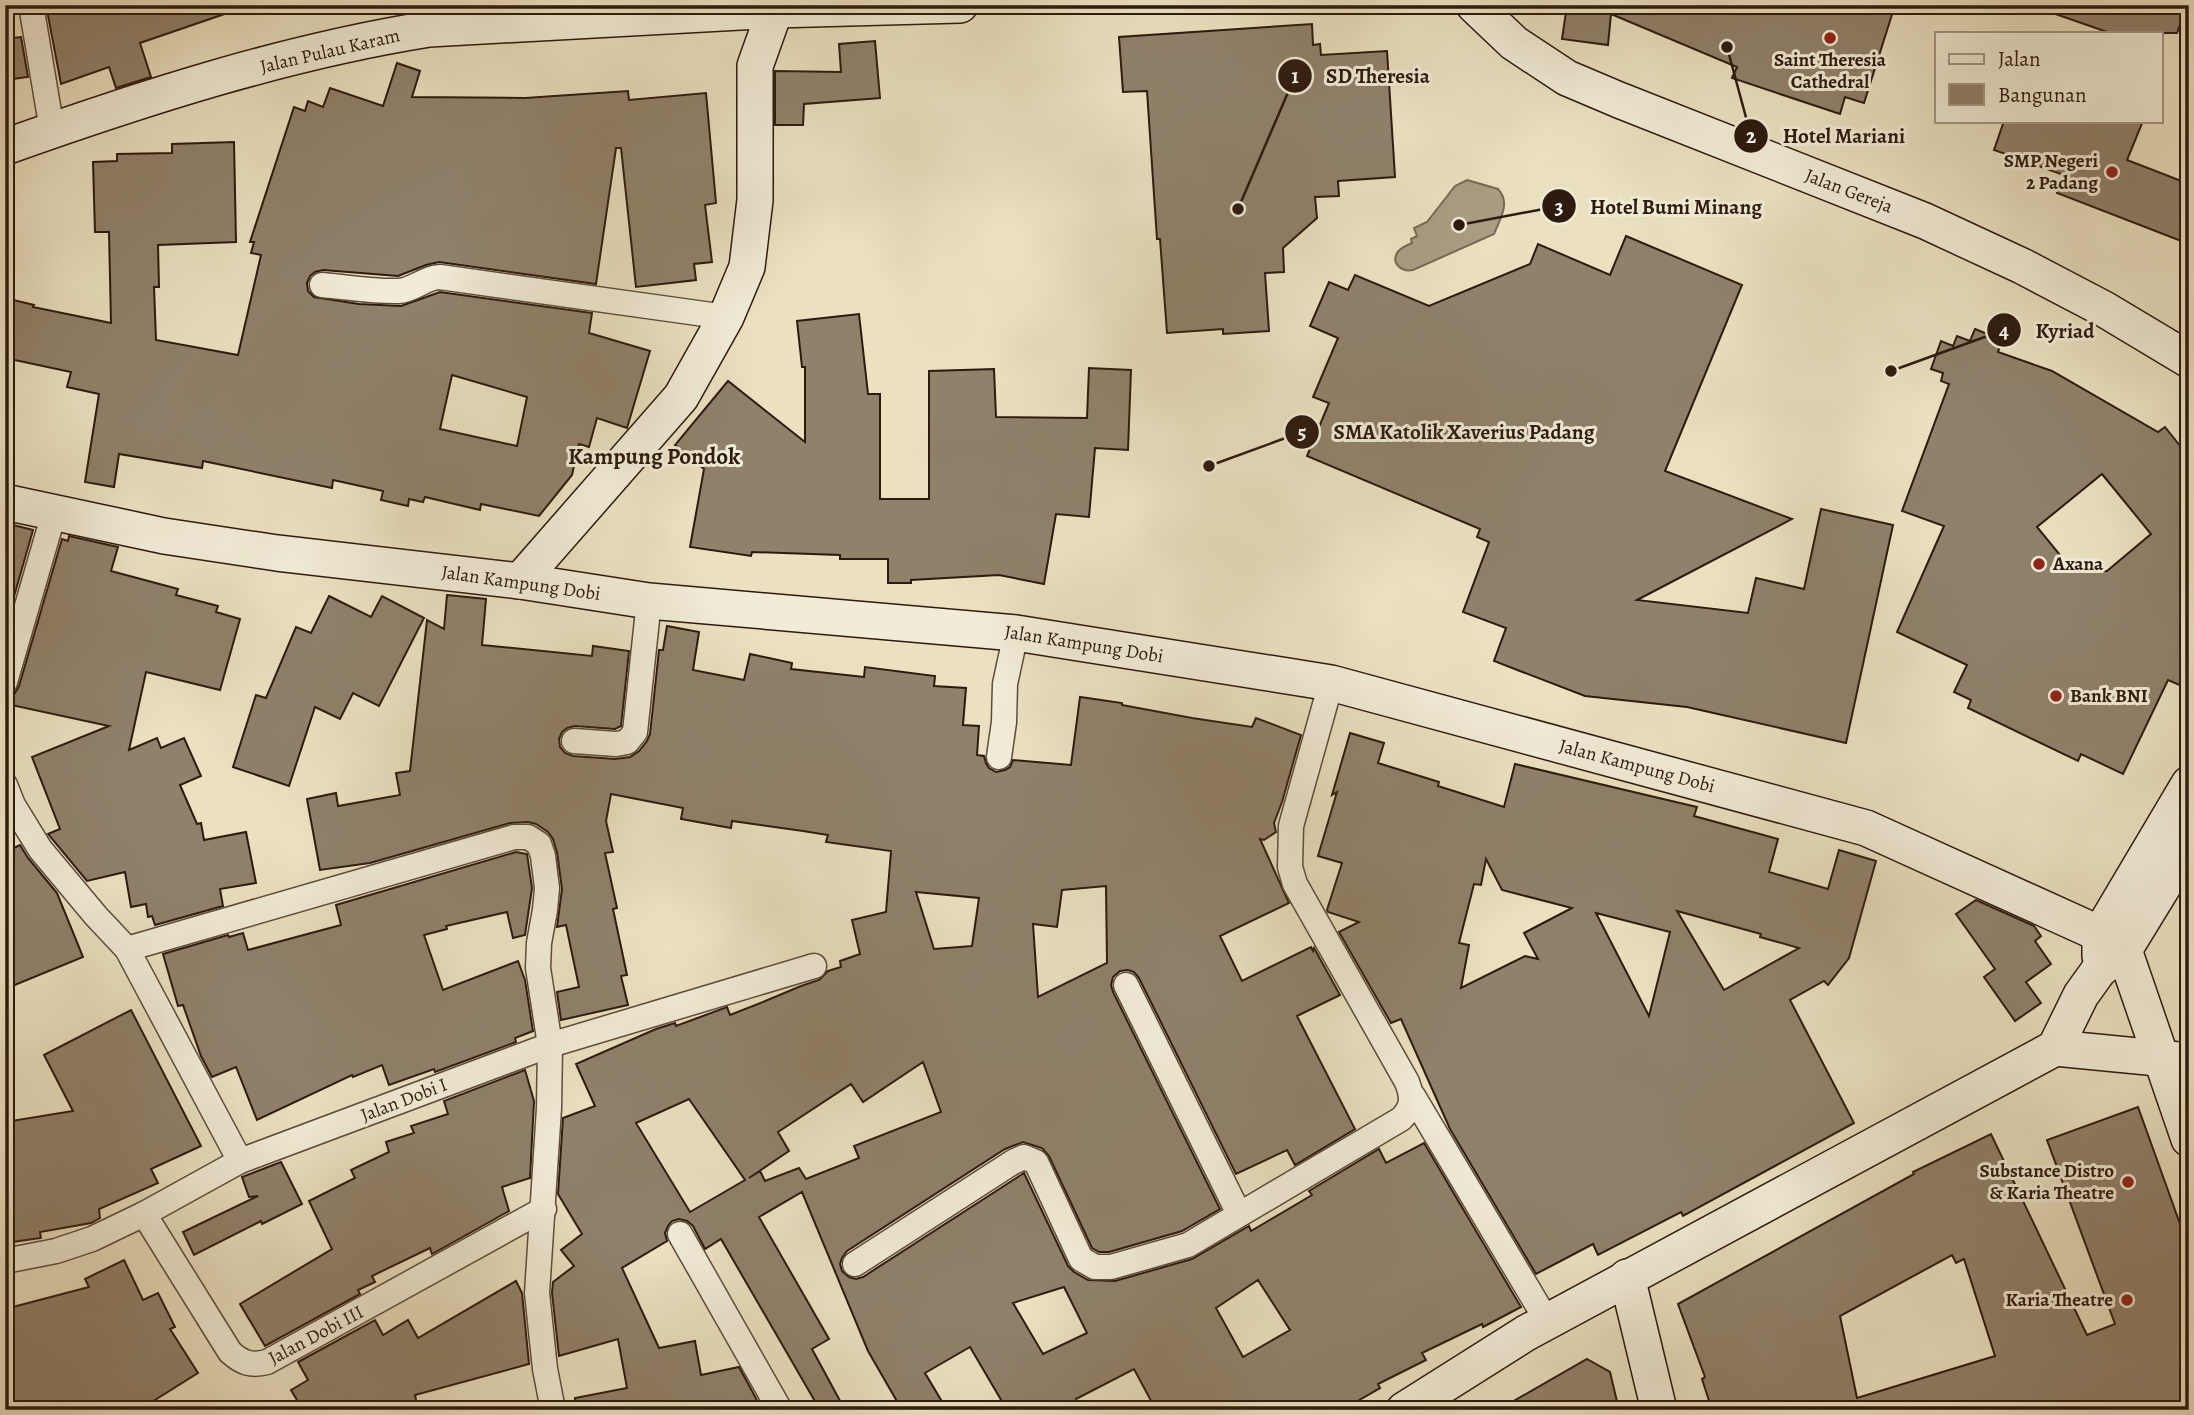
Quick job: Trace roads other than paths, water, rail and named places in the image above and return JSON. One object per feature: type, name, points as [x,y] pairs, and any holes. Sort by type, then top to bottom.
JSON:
[{"type":"street","points":[[31,5],[52,130]]},
{"type":"street","name":"Jalan Pulau Karam","points":[[5,147],[221,77],[314,51],[429,29],[775,10],[960,5]]},
{"type":"street","name":"Jalan Gereja","points":[[1474,5],[1514,43],[1567,78],[1925,221],[2022,266],[2104,309],[2189,360]]},
{"type":"street","points":[[520,581],[681,397],[726,317],[747,267],[755,200],[755,66],[775,10]]},
{"type":"street","points":[[322,285],[397,291],[415,287],[433,277],[440,277],[726,317]]},
{"type":"street","name":"Jalan Kampung Dobi","points":[[5,502],[164,536],[277,553],[520,581],[649,601],[1016,633],[1331,683],[1866,828],[2108,951]]},
{"type":"street","points":[[5,682],[54,513]]},
{"type":"street","points":[[574,741],[616,744],[627,741],[635,732],[649,601]]},
{"type":"street","points":[[999,757],[1004,722],[1005,684],[1016,633]]},
{"type":"street","points":[[1331,683],[1291,826],[1290,867],[1295,884],[1401,1070],[1413,1096],[1547,1321]]},
{"type":"street","points":[[2056,1048],[2081,995],[2175,848],[2189,784]]},
{"type":"street","points":[[5,785],[13,805],[40,849],[127,949],[240,1161]]},
{"type":"street","points":[[127,949],[514,837],[528,837],[539,844],[547,888],[538,968],[550,1045],[544,1209],[537,1293],[545,1368],[553,1410]]},
{"type":"street","points":[[2108,951],[2175,1060],[2189,1139]]},
{"type":"street","name":"Jalan Dobi I","points":[[5,1261],[56,1251],[92,1239],[144,1214],[240,1161],[550,1045],[814,966]]},
{"type":"street","points":[[1126,985],[1239,1214]]},
{"type":"street","points":[[1404,1410],[1547,1321],[2056,1048],[2175,1060]]},
{"type":"street","points":[[856,1264],[1024,1157],[1036,1162],[1081,1259],[1095,1268],[1111,1267],[1188,1245],[1401,1119],[1410,1110],[1413,1096]]},
{"type":"street","name":"Jalan Dobi III","points":[[144,1214],[230,1352],[241,1362],[255,1365],[267,1362],[544,1209]]},
{"type":"street","points":[[680,1234],[780,1410]]},
{"type":"street","points":[[1627,1278],[1659,1410]]},
{"type":"place","name":"Saint Theresia Cathedral","points":[[1830,38]]},
{"type":"place","name":"Hotel Mariani","points":[[1727,47]]},
{"type":"place","name":"SMP Negeri 2 Padang","points":[[2112,172]]},
{"type":"place","name":"SD Theresia","points":[[1238,209]]},
{"type":"place","name":"Hotel Bumi Minang","points":[[1459,225]]},
{"type":"place","name":"Kyriad","points":[[1891,371]]},
{"type":"place","name":"SMA Katolik Xaverius Padang","points":[[1209,466]]},
{"type":"place","name":"Axana","points":[[2039,564]]},
{"type":"place","name":"Bank BNI","points":[[2056,696]]},
{"type":"place","name":"Substance Distro & Karia Theatre","points":[[2128,1182]]},
{"type":"place","name":"Karia Theatre","points":[[2127,1300]]},
{"type":"district","name":"Kampung Pondok","points":[[654,456]]}]
